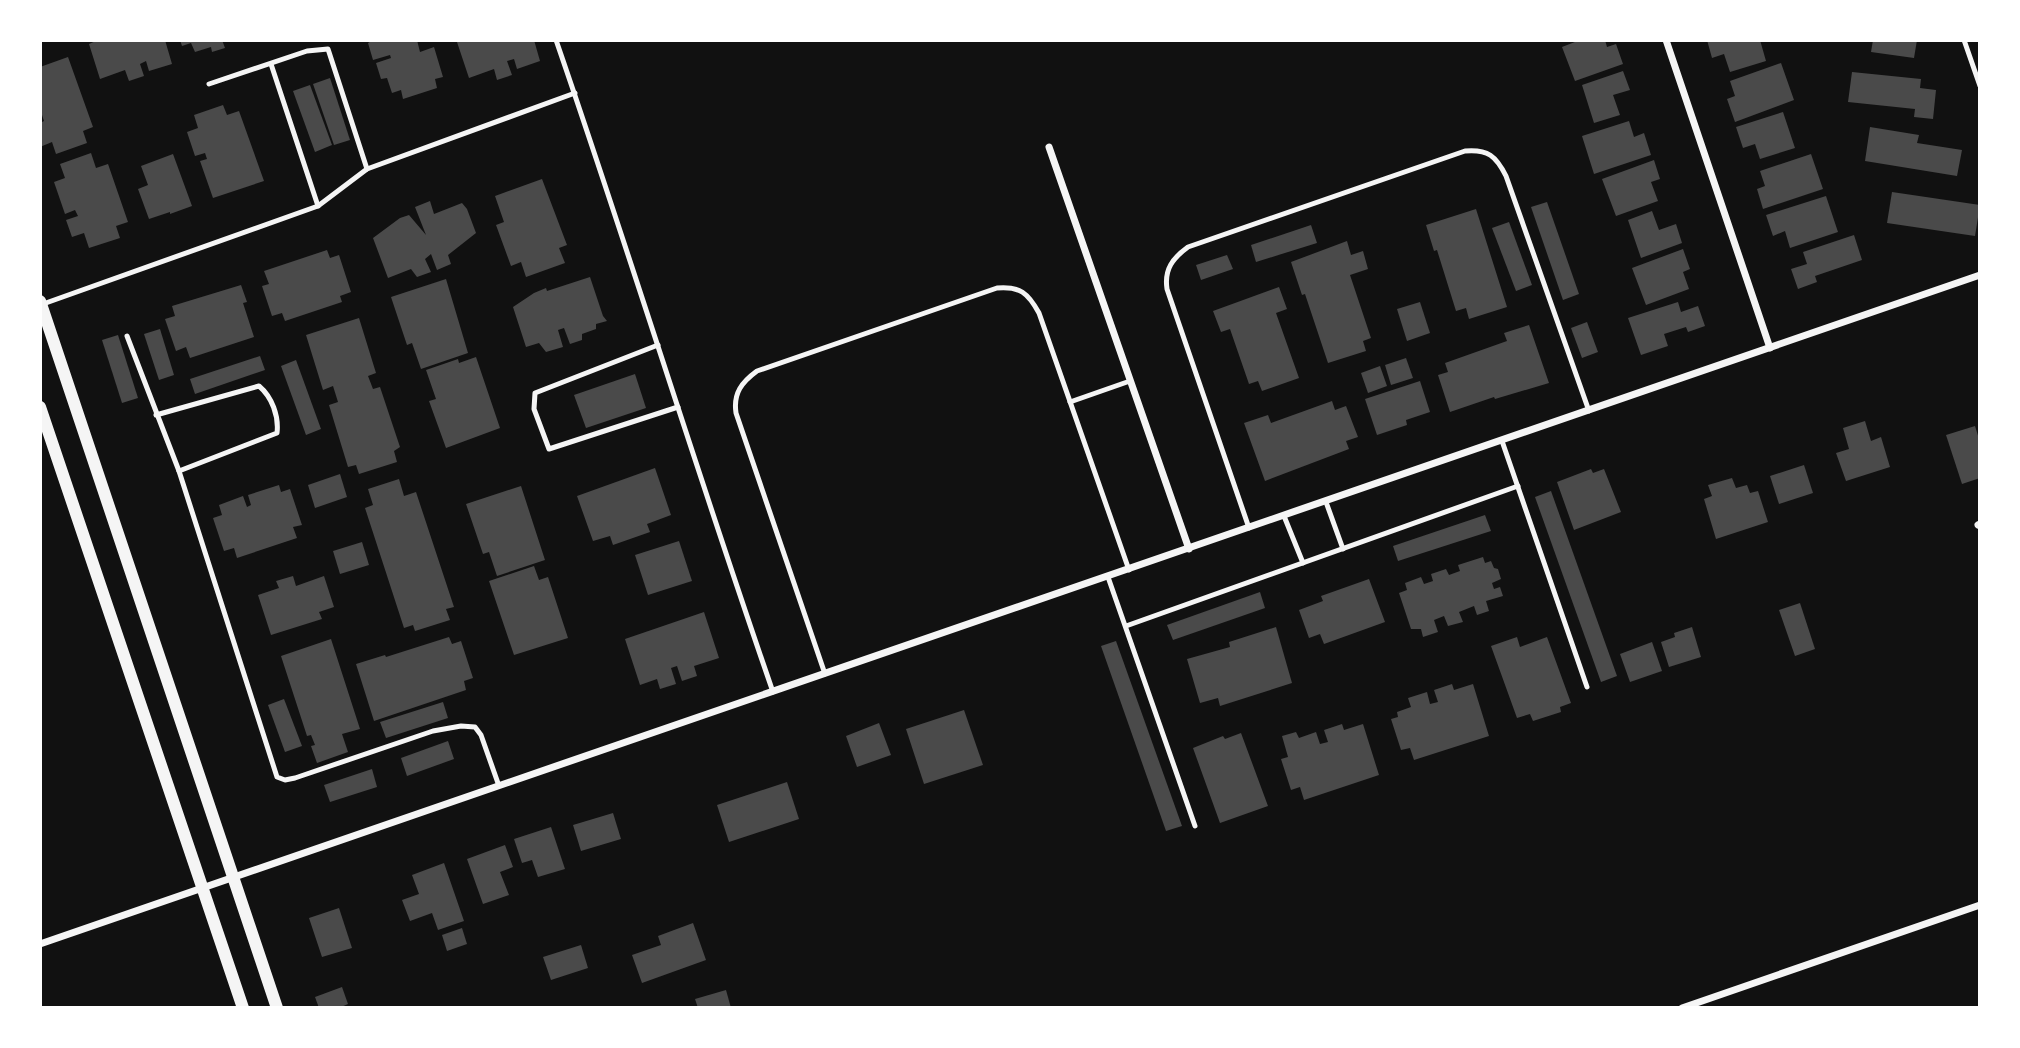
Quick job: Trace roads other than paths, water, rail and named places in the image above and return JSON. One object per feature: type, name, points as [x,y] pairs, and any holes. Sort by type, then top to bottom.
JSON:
[{"type":"street","points":[[1666,40],[1770,348]]},
{"type":"street","points":[[1049,147],[1189,549]]},
{"type":"street","points":[[40,944],[1980,275]]},
{"type":"street","points":[[41,303],[277,1008]]},
{"type":"street","points":[[40,407],[243,1008]]},
{"type":"street","points":[[1682,1008],[1980,905]]},
{"type":"lane","points":[[556,40],[773,692]]},
{"type":"lane","points":[[1964,40],[1980,86]]},
{"type":"lane","points":[[209,84],[307,51],[328,49],[367,169]]},
{"type":"lane","points":[[271,64],[317,206]]},
{"type":"lane","points":[[41,303],[317,206],[367,169],[575,93]]},
{"type":"lane","points":[[1249,528],[1165,278],[1173,260],[1188,247],[1201,242],[1465,151],[1477,150],[1489,154],[1499,162],[1506,176],[1588,411]]},
{"type":"lane","points":[[825,674],[736,413],[737,392],[757,371],[997,288],[1010,287],[1022,291],[1032,299],[1039,313],[1129,570]]},
{"type":"lane","points":[[127,336],[179,471],[277,776],[285,780],[295,778],[433,731],[461,726],[475,727],[481,735],[499,786]]},
{"type":"lane","points":[[658,345],[535,393],[534,409],[549,449],[678,407]]},
{"type":"lane","points":[[1070,402],[1130,381]]},
{"type":"lane","points":[[156,415],[259,386],[268,394],[278,423],[277,433],[179,471]]},
{"type":"lane","points":[[1502,441],[1587,687]]},
{"type":"lane","points":[[1126,626],[1518,486]]},
{"type":"lane","points":[[1326,502],[1343,549]]},
{"type":"lane","points":[[1284,516],[1303,563]]},
{"type":"lane","points":[[1108,577],[1195,826]]}]
